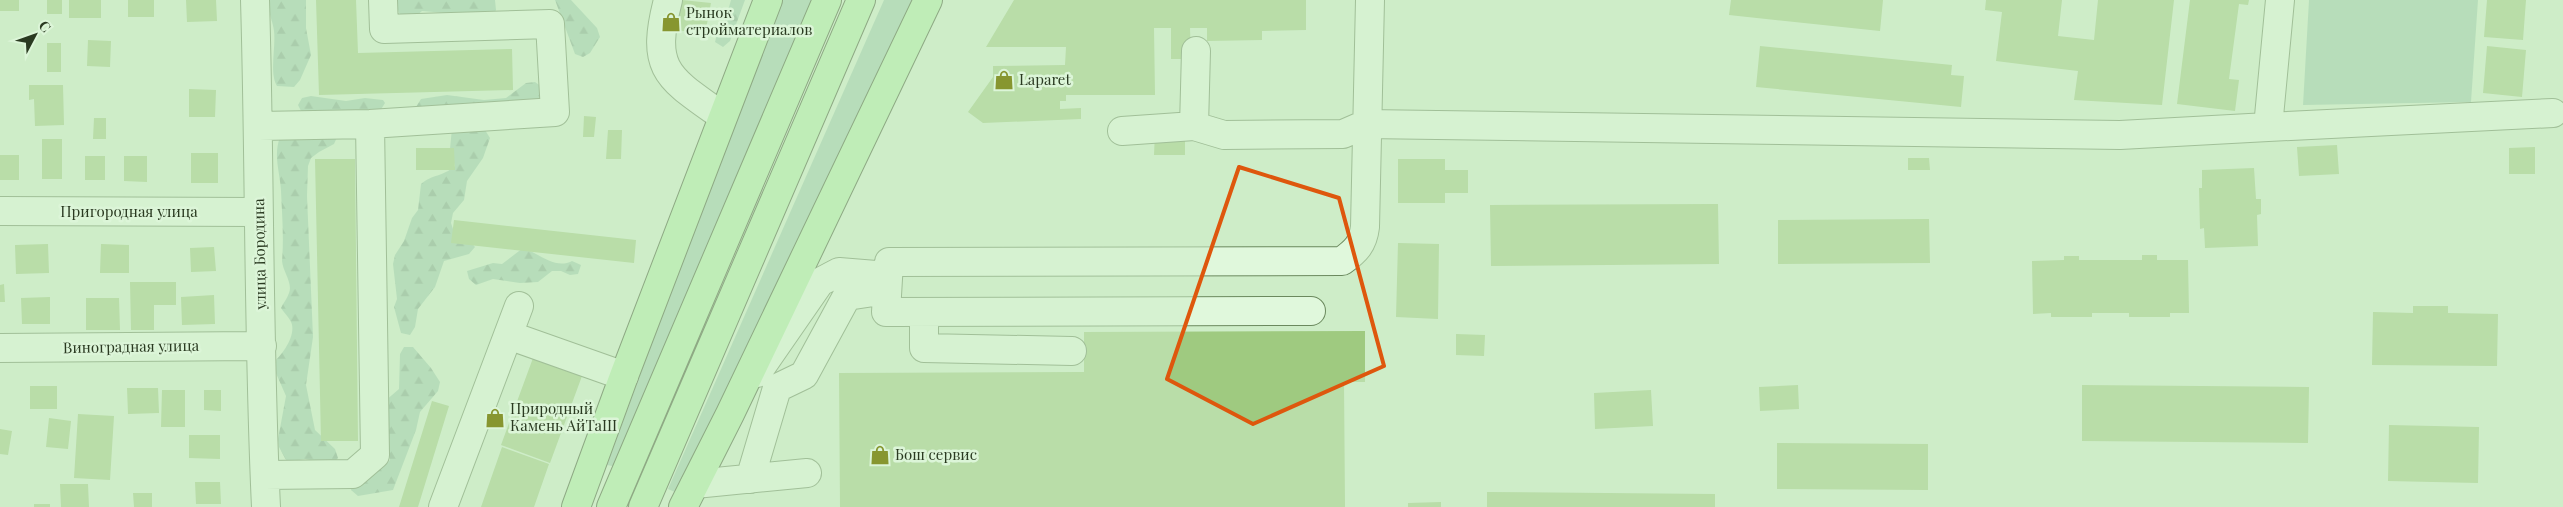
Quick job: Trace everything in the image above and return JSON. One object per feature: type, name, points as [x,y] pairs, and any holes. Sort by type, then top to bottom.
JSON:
[{"type":"main road","points":[[576,507],[722,116],[768,0]]},
{"type":"main road","points":[[611,507],[827,0]]},
{"type":"main road","points":[[643,507],[861,0]]},
{"type":"main road","points":[[700,495],[730,414],[928,0]]},
{"type":"street","name":"улица Бородина","points":[[256,0],[259,126],[258,212],[266,507]]},
{"type":"street","points":[[259,126],[370,124],[555,112],[550,24],[384,29],[383,0]]},
{"type":"street","points":[[668,0],[660,31],[662,59],[679,85],[722,116]]},
{"type":"street","points":[[1311,311],[886,312],[889,262],[1342,261],[1356,251],[1363,240],[1368,167],[1366,124],[1370,0]]},
{"type":"street","points":[[2268,127],[2280,0]]},
{"type":"street","points":[[1194,126],[1196,51]]},
{"type":"street","points":[[1122,131],[1194,126],[1224,135],[1343,134],[1366,124],[2101,135],[2553,113]]},
{"type":"street","points":[[265,475],[353,474],[375,455],[370,124]]},
{"type":"street","name":"Пригородная улица","points":[[0,211],[258,212]]},
{"type":"street","points":[[730,414],[782,340],[803,304],[820,282],[839,272],[888,283]]},
{"type":"street","points":[[750,479],[777,388],[804,375],[847,296],[888,283]]},
{"type":"street","points":[[443,507],[519,306]]},
{"type":"street","points":[[924,312],[924,348],[1072,351]]},
{"type":"street","points":[[508,335],[624,376]]},
{"type":"street","name":"Виноградная улица","points":[[0,348],[262,346]]},
{"type":"street","points":[[700,495],[750,479],[808,473]]},
{"type":"highlighted area","points":[[1239,167],[1339,198],[1384,366],[1253,424],[1167,379]]},
{"type":"green space","points":[[269,0],[306,0],[306,28],[311,55],[300,80],[294,87],[277,86],[275,81],[273,74],[274,31]]},
{"type":"green space","points":[[395,0],[495,0],[496,10],[492,17],[422,11],[415,17],[406,18],[399,13]]},
{"type":"green space","points":[[555,0],[571,0],[597,28],[600,37],[590,53],[583,57],[575,54]]},
{"type":"green space","points":[[731,0],[745,0],[730,41],[723,47],[715,42],[717,34],[723,28]]},
{"type":"green space","points":[[778,0],[814,0],[617,467],[607,465]]},
{"type":"green space","points":[[884,0],[918,0],[677,493],[668,489]]},
{"type":"green space","points":[[2309,0],[2478,0],[2471,102],[2303,105]]},
{"type":"green space","points":[[535,82],[542,87],[543,97],[538,105],[485,130],[490,138],[483,158],[467,181],[464,200],[453,213],[451,223],[454,232],[469,240],[475,247],[469,254],[444,261],[435,287],[418,309],[415,327],[410,335],[401,333],[394,307],[397,299],[393,264],[395,255],[404,241],[412,218],[418,210],[421,184],[455,166],[450,149],[452,128],[418,115],[416,107],[421,99],[447,95],[484,100],[506,98],[526,83]]},
{"type":"green space","points":[[311,96],[346,101],[365,98],[383,100],[385,103],[380,111],[302,113],[298,105],[302,98]]},
{"type":"green space","points":[[338,135],[334,144],[311,158],[308,166],[307,196],[313,337],[306,385],[315,430],[335,449],[338,458],[332,465],[305,459],[287,462],[279,447],[278,439],[286,396],[273,362],[288,344],[292,332],[290,320],[281,308],[288,295],[290,285],[282,261],[283,226],[277,157],[278,144],[280,137]]},
{"type":"green space","points":[[523,248],[553,262],[566,263],[572,261],[581,265],[578,274],[570,275],[561,271],[552,271],[538,282],[520,283],[493,279],[476,285],[469,279],[467,271],[493,263],[502,264]]},
{"type":"green space","points":[[404,347],[413,347],[431,368],[440,382],[438,391],[420,412],[416,430],[393,490],[358,496],[351,490],[352,482],[381,467],[390,460],[385,401],[399,389],[400,354]]},
{"type":"building","points":[[0,0],[19,0],[19,11],[0,11]]},
{"type":"building","points":[[47,0],[62,0],[62,14],[47,14]]},
{"type":"building","points":[[69,0],[101,0],[101,18],[69,18]]},
{"type":"building","points":[[128,0],[154,0],[154,17],[128,17]]},
{"type":"building","points":[[186,0],[216,0],[217,21],[187,22]]},
{"type":"building","points":[[316,0],[356,0],[358,53],[512,49],[513,90],[319,95]]},
{"type":"building","points":[[682,0],[711,3],[705,34],[677,30]]},
{"type":"building","points":[[1014,0],[1306,0],[1306,30],[1262,31],[1262,40],[1207,41],[1207,28],[1190,28],[1191,59],[1171,59],[1171,28],[1154,28],[1155,95],[1066,95],[1066,101],[1060,101],[1060,109],[1081,108],[1081,119],[983,123],[968,112],[993,77],[993,66],[1065,65],[1066,47],[986,47]]},
{"type":"building","points":[[1731,0],[1883,0],[1880,31],[1729,15]]},
{"type":"building","points":[[1986,0],[2062,0],[2058,36],[2094,40],[2098,0],[2174,0],[2162,105],[2074,100],[2078,71],[1996,61],[2002,12],[1985,10]]},
{"type":"building","points":[[2190,0],[2249,0],[2248,5],[2239,4],[2229,79],[2239,80],[2235,111],[2177,104]]},
{"type":"building","points":[[2487,0],[2526,0],[2523,40],[2484,37]]},
{"type":"building","points":[[88,40],[111,41],[110,67],[87,66]]},
{"type":"building","points":[[47,43],[61,43],[61,72],[47,72]]},
{"type":"building","points":[[1760,46],[1952,65],[1951,75],[1964,76],[1961,107],[1756,87]]},
{"type":"building","points":[[2487,46],[2526,50],[2522,97],[2483,93]]},
{"type":"building","points":[[29,85],[63,85],[64,125],[35,126],[34,99],[29,100]]},
{"type":"building","points":[[189,89],[216,90],[215,117],[189,117]]},
{"type":"building","points":[[584,116],[596,117],[594,137],[583,137]]},
{"type":"building","points":[[94,118],[106,118],[106,139],[93,139]]},
{"type":"building","points":[[608,130],[622,130],[621,159],[606,159]]},
{"type":"building","points":[[1155,132],[1185,133],[1185,155],[1154,155]]},
{"type":"building","points":[[42,139],[62,139],[62,179],[42,179]]},
{"type":"building","points":[[2337,145],[2339,174],[2299,176],[2297,147]]},
{"type":"building","points":[[2535,147],[2535,174],[2509,174],[2509,148]]},
{"type":"building","points":[[416,148],[454,148],[455,170],[416,170]]},
{"type":"building","points":[[191,153],[218,153],[218,183],[191,183]]},
{"type":"building","points":[[0,155],[19,155],[19,180],[0,180]]},
{"type":"building","points":[[85,156],[105,156],[105,180],[85,180]]},
{"type":"building","points":[[124,156],[147,156],[147,182],[124,181]]},
{"type":"building","points":[[1908,158],[1929,158],[1930,170],[1908,170]]},
{"type":"building","points":[[315,159],[355,159],[358,441],[321,441]]},
{"type":"building","points":[[1398,159],[1445,159],[1445,170],[1468,170],[1468,193],[1445,193],[1445,203],[1398,203]]},
{"type":"building","points":[[2254,168],[2256,199],[2261,199],[2261,214],[2257,215],[2258,246],[2205,248],[2204,228],[2200,229],[2199,188],[2202,188],[2202,170]]},
{"type":"building","points":[[1718,204],[1719,264],[1491,266],[1490,205]]},
{"type":"building","points":[[1929,219],[1930,263],[1778,264],[1778,220]]},
{"type":"building","points":[[454,220],[636,240],[634,263],[451,243]]},
{"type":"building","points":[[1398,243],[1439,244],[1438,319],[1396,317]]},
{"type":"building","points":[[48,244],[49,273],[16,274],[15,245]]},
{"type":"building","points":[[101,244],[129,245],[129,273],[100,273]]},
{"type":"building","points":[[214,247],[216,271],[191,272],[190,248]]},
{"type":"building","points":[[2142,255],[2157,255],[2157,260],[2188,260],[2189,313],[2170,313],[2170,317],[2129,317],[2129,313],[2092,313],[2092,317],[2051,317],[2051,313],[2033,314],[2032,261],[2064,260],[2064,256],[2079,256],[2079,260],[2142,260]]},
{"type":"building","points":[[130,282],[176,282],[176,305],[154,305],[154,330],[131,330]]},
{"type":"building","points":[[4,284],[5,302],[0,302],[0,285]]},
{"type":"building","points":[[214,295],[215,324],[182,325],[181,297]]},
{"type":"building","points":[[50,297],[50,324],[22,324],[21,298]]},
{"type":"building","points":[[86,298],[119,298],[120,330],[86,330]]},
{"type":"building","points":[[2413,306],[2448,306],[2448,313],[2498,314],[2497,366],[2372,365],[2373,312],[2413,313]]},
{"type":"building","points":[[1365,331],[1365,382],[1344,382],[1345,507],[840,507],[839,373],[1084,372],[1084,332]]},
{"type":"building","points":[[1456,334],[1485,335],[1484,356],[1456,355]]},
{"type":"building","points":[[533,358],[582,376],[550,463],[501,445]]},
{"type":"building","points":[[1798,385],[1799,409],[1760,411],[1759,387]]},
{"type":"building","points":[[2082,385],[2309,387],[2308,443],[2082,441]]},
{"type":"building","points":[[30,386],[57,386],[57,409],[30,409]]},
{"type":"building","points":[[127,388],[158,388],[159,413],[128,414]]},
{"type":"building","points":[[162,390],[185,390],[185,427],[161,427]]},
{"type":"building","points":[[204,390],[221,390],[221,411],[204,410]]},
{"type":"building","points":[[1651,390],[1653,426],[1595,429],[1594,393]]},
{"type":"building","points":[[432,401],[449,406],[418,507],[399,507]]},
{"type":"building","points":[[78,414],[114,416],[110,480],[74,478]]},
{"type":"building","points":[[49,418],[71,421],[68,449],[46,447]]},
{"type":"building","points":[[2389,425],[2479,427],[2478,483],[2388,481]]},
{"type":"building","points":[[0,429],[12,431],[8,455],[0,454]]},
{"type":"building","points":[[189,435],[220,435],[220,459],[189,458]]},
{"type":"building","points":[[1777,443],[1928,444],[1928,490],[1777,489]]},
{"type":"building","points":[[502,447],[549,464],[534,507],[481,507]]},
{"type":"building","points":[[195,482],[220,482],[221,504],[196,504]]},
{"type":"building","points":[[60,484],[88,484],[89,507],[61,507]]},
{"type":"building","points":[[1487,492],[1715,494],[1715,507],[1487,507]]},
{"type":"building","points":[[133,493],[152,493],[152,507],[134,507]]},
{"type":"building","points":[[1441,502],[1441,507],[1408,507],[1408,503]]},
{"type":"building","points":[[34,504],[50,504],[50,507],[34,507]]},
{"type":"place","name":"Рынок стройматериалов","points":[[671,22]]},
{"type":"place","name":"Laparet","points":[[1004,80]]},
{"type":"place","name":"Природный Камень АйТаШ","points":[[495,418]]},
{"type":"place","name":"Бош сервис","points":[[880,455]]}]
